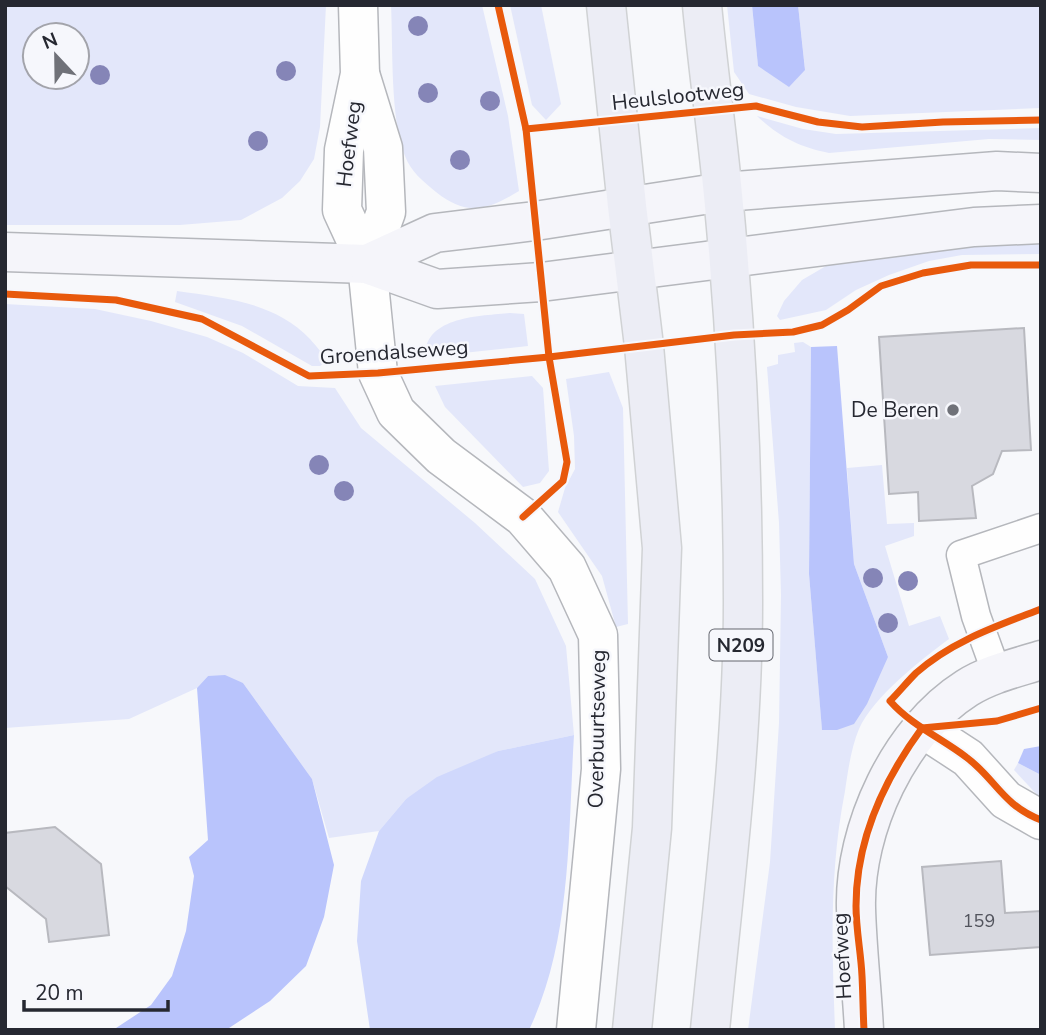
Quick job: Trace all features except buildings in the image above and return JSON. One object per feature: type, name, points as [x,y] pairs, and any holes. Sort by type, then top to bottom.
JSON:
[{"type":"main road","points":[[607,5],[662,548],[652,828],[632,1030]]},
{"type":"main road","name":"N209","points":[[702,5],[729,259],[738,408],[743,604],[737,742],[710,1030]]},
{"type":"street","name":"Hoefweg","points":[[358,5],[360,74],[383,148],[386,212],[367,264]]},
{"type":"street","points":[[367,264],[435,233],[535,221],[723,192],[997,171],[1041,173]]},
{"type":"street","points":[[5,252],[367,264],[437,289],[541,282],[974,228],[1041,224]]},
{"type":"street","name":"Overbuurtseweg","points":[[367,264],[379,373],[396,412],[441,456],[523,517],[567,568],[598,635],[601,769],[576,1030]]},
{"type":"street","name":"Hoefweg","points":[[864,1030],[856,906],[861,857],[883,788],[899,759],[922,728],[966,689],[997,674],[1041,660]]},
{"type":"street","points":[[922,728],[968,758],[1006,800],[1041,820]]},
{"type":"lane","points":[[997,674],[976,616],[961,555],[1041,527]]},
{"type":"shaded area","points":[[5,5],[326,5],[320,127],[314,159],[300,181],[282,198],[241,220],[180,225],[5,225]]},
{"type":"shaded area","points":[[391,5],[482,5],[508,116],[519,191],[497,203],[468,208],[447,200],[411,167],[400,141],[397,123]]},
{"type":"shaded area","points":[[510,5],[541,5],[561,104],[546,120],[532,105]]},
{"type":"shaded area","points":[[727,5],[752,5],[758,66],[805,69],[798,5],[1041,5],[1041,108],[850,116],[796,107],[749,94],[734,72]]},
{"type":"shaded area","points":[[752,5],[798,5],[805,70],[789,87],[758,66]]},
{"type":"shaded area","points":[[757,116],[803,129],[836,134],[1041,128],[1041,140],[989,139],[829,153],[790,140]]},
{"type":"shaded area","points":[[1041,242],[1041,254],[962,255],[929,261],[856,290],[826,310],[780,320],[777,316],[784,301],[802,280],[826,266],[854,256],[973,244]]},
{"type":"shaded area","points":[[177,291],[213,296],[265,309],[296,327],[310,339],[326,362],[320,366],[312,366],[242,326],[175,302]]},
{"type":"shaded area","points":[[5,304],[95,309],[151,321],[207,337],[243,353],[298,386],[335,388],[361,428],[475,523],[535,579],[566,646],[574,735],[498,751],[406,799],[379,831],[329,838],[312,779],[243,683],[208,676],[197,688],[129,719],[5,728]]},
{"type":"shaded area","points":[[524,314],[528,346],[425,357],[427,343],[434,333],[444,326],[470,317]]},
{"type":"shaded area","points":[[803,342],[811,347],[809,574],[822,729],[888,657],[854,564],[847,468],[882,465],[887,524],[914,523],[914,536],[885,546],[909,626],[940,616],[949,639],[912,668],[875,704],[859,729],[854,744],[840,821],[834,881],[835,1030],[748,1030],[770,862],[779,723],[779,523],[767,367],[778,364],[778,355],[795,352],[794,343]]},
{"type":"shaded area","points":[[837,346],[854,564],[888,657],[867,704],[854,724],[837,730],[822,730],[809,574],[811,347]]},
{"type":"shaded area","points":[[609,372],[623,408],[628,624],[616,627],[602,576],[558,512],[565,488],[575,469],[574,436],[566,379]]},
{"type":"shaded area","points":[[532,376],[543,388],[549,471],[540,483],[523,487],[445,407],[435,386]]},
{"type":"shaded area","points":[[225,675],[243,683],[312,779],[334,865],[324,917],[306,966],[270,1001],[226,1030],[113,1030],[151,1005],[172,976],[186,931],[194,876],[189,857],[208,840],[197,688],[208,676]]},
{"type":"shaded area","points":[[574,735],[561,923],[543,996],[529,1030],[370,1030],[357,941],[361,881],[379,831],[406,799],[437,777],[498,751]]},
{"type":"shaded area","points":[[1041,746],[1041,775],[1018,763],[1024,749]]},
{"type":"shaded area","points":[[1018,763],[1041,775],[1041,799],[1014,770]]},
{"type":"cycle path","points":[[498,5],[526,129],[549,357],[567,462],[563,481],[523,517]]},
{"type":"cycle path","name":"Heulslootweg","points":[[526,129],[756,106],[818,122],[862,127],[1041,120]]},
{"type":"cycle path","name":"Groendalseweg","points":[[5,294],[116,300],[202,319],[309,376],[378,373],[549,357],[734,335],[793,332],[822,325],[881,286],[923,273],[971,265],[1041,265]]},
{"type":"cycle path","points":[[1041,609],[976,635],[945,652],[916,673],[890,701],[907,717],[976,765],[1017,807],[1041,820]]},
{"type":"cycle path","points":[[864,1030],[856,915],[857,882],[874,812],[895,769],[922,728],[997,721],[1041,708]]},
{"type":"place","name":"De Beren","points":[[953,410]]}]
